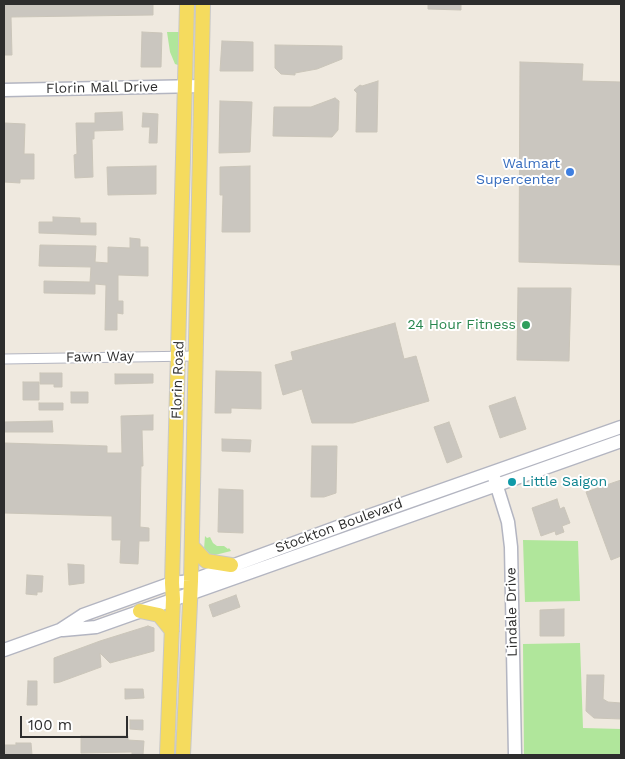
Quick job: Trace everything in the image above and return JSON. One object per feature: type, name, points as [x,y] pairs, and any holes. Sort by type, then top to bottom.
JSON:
[{"type":"main road","name":"Florin Road","points":[[167,755],[173,600],[187,4]]},
{"type":"main road","name":"Florin Road","points":[[184,755],[191,587],[203,4]]},
{"type":"main road","name":"Florin Mall Drive","points":[[4,90],[201,86]]},
{"type":"main road","name":"Stockton Boulevard","points":[[60,630],[96,627],[173,600],[191,587],[231,566],[621,427]]},
{"type":"main road","name":"Stockton Boulevard","points":[[4,650],[60,630],[83,615],[172,583],[191,587],[497,484],[621,440]]},
{"type":"main road","name":"Lindale Drive","points":[[492,472],[508,522],[511,547],[515,755]]},
{"type":"main road","points":[[192,546],[206,561],[231,566]]},
{"type":"main road","points":[[140,611],[159,615],[172,631]]},
{"type":"street","name":"Fawn Way","points":[[4,359],[196,356]]},
{"type":"green space","points":[[167,32],[179,32],[178,65],[175,64],[170,52]]},
{"type":"green space","points":[[205,536],[207,538],[210,537],[217,546],[224,546],[231,551],[211,556],[204,549]]},
{"type":"green space","points":[[523,540],[578,541],[580,601],[525,602]]},
{"type":"green space","points":[[580,643],[583,728],[621,729],[621,755],[524,755],[523,644]]},
{"type":"building","points":[[4,4],[153,4],[153,15],[11,17],[12,55],[4,55]]},
{"type":"building","points":[[428,4],[461,4],[461,10],[428,9]]},
{"type":"building","points":[[142,32],[162,33],[161,67],[141,67]]},
{"type":"building","points":[[222,41],[253,42],[253,71],[220,71]]},
{"type":"building","points":[[275,45],[342,46],[342,59],[317,69],[295,73],[295,75],[281,74],[275,68]]},
{"type":"building","name":"Walmart Supercenter","points":[[520,62],[583,64],[582,81],[621,82],[621,265],[519,262]]},
{"type":"building","points":[[378,81],[377,132],[356,132],[357,93],[354,90],[360,85]]},
{"type":"building","points":[[335,98],[339,101],[338,130],[332,137],[273,136],[274,107],[311,107]]},
{"type":"building","points":[[220,101],[252,102],[250,152],[219,153]]},
{"type":"building","points":[[122,112],[123,130],[94,131],[94,139],[92,139],[93,177],[75,178],[74,155],[77,154],[76,123],[95,123],[95,113]]},
{"type":"building","points":[[143,113],[158,114],[157,143],[149,143],[150,127],[142,127]]},
{"type":"building","points":[[4,123],[25,124],[24,154],[34,154],[34,179],[20,179],[20,183],[4,182]]},
{"type":"building","points":[[156,166],[156,194],[108,195],[107,167]]},
{"type":"building","points":[[250,166],[250,232],[222,232],[223,195],[220,195],[220,167]]},
{"type":"building","points":[[53,217],[80,218],[80,223],[96,223],[96,235],[39,233],[39,222],[53,222]]},
{"type":"building","points":[[130,238],[140,239],[140,247],[148,247],[148,276],[118,275],[118,301],[123,301],[123,314],[117,313],[117,330],[105,330],[106,285],[95,284],[95,294],[44,293],[44,281],[90,282],[91,267],[39,266],[40,245],[96,246],[95,262],[108,263],[108,247],[130,248]]},
{"type":"building","points":[[518,288],[571,288],[569,361],[517,360]]},
{"type":"building","points":[[395,323],[404,359],[416,356],[429,401],[353,423],[312,423],[302,389],[283,395],[275,365],[293,360],[291,352]]},
{"type":"building","points":[[216,371],[261,372],[261,409],[231,408],[231,413],[215,413]]},
{"type":"building","points":[[40,373],[62,373],[62,387],[54,387],[54,384],[40,384]]},
{"type":"building","points":[[115,374],[153,374],[153,383],[115,384]]},
{"type":"building","points":[[23,382],[39,382],[39,400],[23,400]]},
{"type":"building","points":[[71,392],[88,392],[88,403],[71,403]]},
{"type":"building","points":[[515,397],[526,429],[500,438],[489,406]]},
{"type":"building","points":[[39,403],[63,403],[63,410],[39,410]]},
{"type":"building","points":[[153,415],[153,430],[142,430],[143,466],[141,466],[140,527],[149,528],[149,541],[139,541],[138,564],[120,563],[121,540],[112,540],[112,516],[4,513],[4,443],[107,446],[107,453],[122,453],[121,416]]},
{"type":"building","points":[[52,421],[53,432],[4,432],[4,422]]},
{"type":"building","points":[[449,422],[462,457],[447,463],[434,427]]},
{"type":"building","points":[[222,439],[251,440],[250,452],[222,451]]},
{"type":"building","points":[[312,446],[337,446],[336,493],[324,497],[311,497]]},
{"type":"building","points":[[621,480],[621,556],[611,560],[586,492]]},
{"type":"building","points":[[219,489],[243,490],[243,533],[218,532]]},
{"type":"building","points":[[557,499],[560,509],[564,507],[570,523],[562,526],[564,532],[556,535],[555,531],[541,536],[532,508]]},
{"type":"building","points":[[68,564],[84,565],[84,583],[69,585]]},
{"type":"building","points":[[27,575],[43,576],[42,592],[37,592],[37,595],[26,594]]},
{"type":"building","points":[[236,595],[240,607],[213,617],[209,605]]},
{"type":"building","points":[[564,609],[564,636],[540,636],[540,610]]},
{"type":"building","points":[[148,626],[154,628],[154,651],[110,663],[100,653],[101,667],[54,683],[54,658]]},
{"type":"building","points":[[587,675],[604,675],[603,699],[608,702],[621,703],[621,719],[594,718],[586,711]]},
{"type":"building","points":[[28,681],[37,681],[37,705],[27,705]]},
{"type":"building","points":[[125,689],[143,689],[144,698],[125,699]]},
{"type":"building","points":[[130,720],[143,720],[143,730],[130,729]]},
{"type":"building","points":[[81,736],[128,736],[128,740],[144,741],[143,755],[132,755],[132,752],[81,753]]},
{"type":"building","points":[[16,743],[31,743],[32,755],[4,755],[4,745],[16,745]]},
{"type":"place","name":"Walmart Supercenter","points":[[570,172]]},
{"type":"place","name":"24 Hour Fitness","points":[[526,325]]},
{"type":"place","name":"Little Saigon","points":[[512,482]]}]
